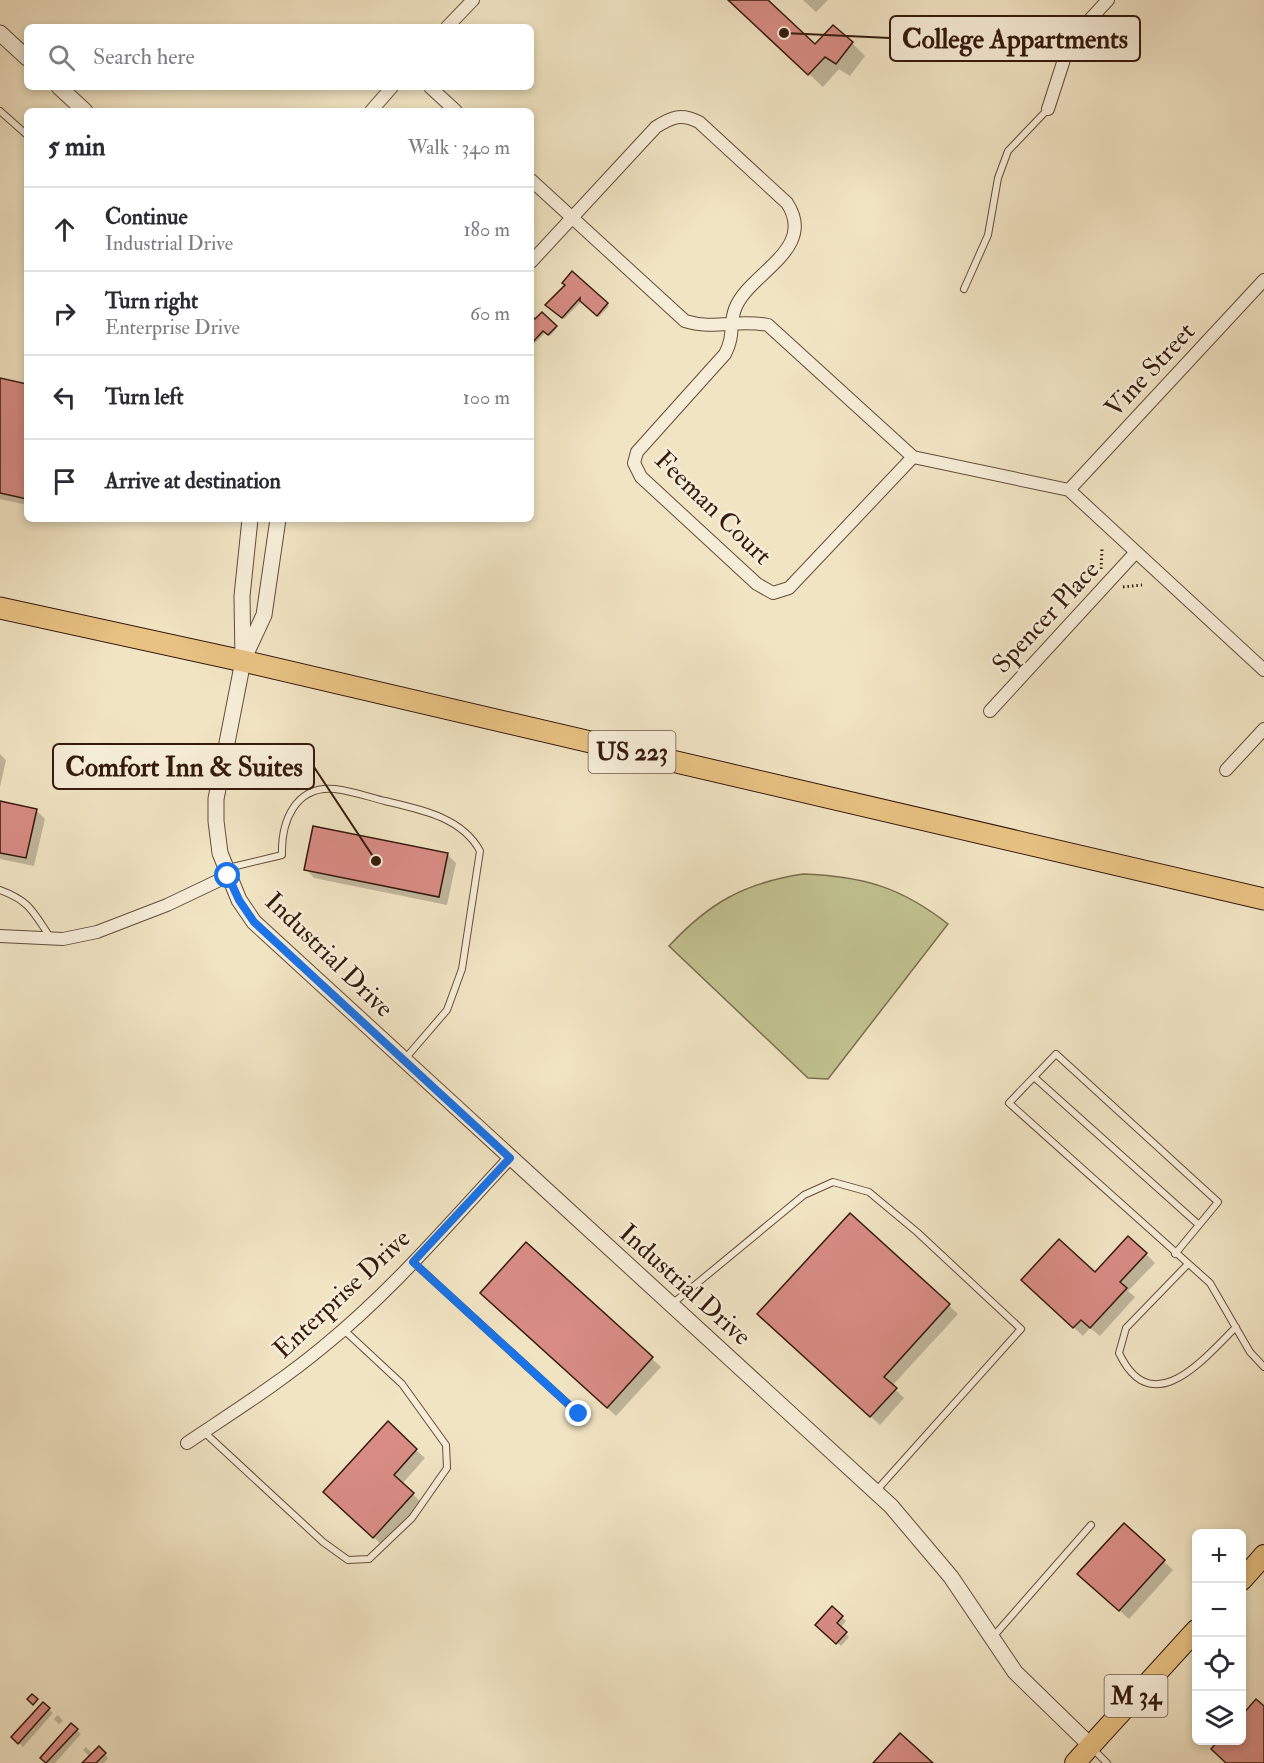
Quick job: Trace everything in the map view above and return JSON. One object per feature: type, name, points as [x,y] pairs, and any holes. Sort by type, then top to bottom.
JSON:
[{"type":"highway","name":"US 223","points":[[0,608],[243,661],[1264,899]]},
{"type":"main road","points":[[1246,1575],[1264,1555]]},
{"type":"main road","name":"M 34","points":[[1075,1763],[1192,1635]]},
{"type":"street","points":[[450,24],[473,0]]},
{"type":"street","points":[[1048,109],[1070,41],[1108,0]]},
{"type":"street","points":[[0,33],[24,55]]},
{"type":"street","points":[[62,90],[82,108]]},
{"type":"street","points":[[373,108],[389,90]]},
{"type":"street","points":[[433,90],[453,108]]},
{"type":"street","points":[[534,259],[656,127],[678,116],[699,122],[787,203],[793,213],[795,225],[786,249],[741,300],[734,310],[734,322]]},
{"type":"street","points":[[534,183],[685,321],[711,326],[749,321],[768,325],[913,457],[1069,490],[1264,670]]},
{"type":"street","name":"Vine Street","points":[[1069,490],[1264,280]]},
{"type":"street","name":"Feeman Court","points":[[734,322],[732,341],[725,354],[646,439],[637,452],[634,463],[641,477],[653,489],[757,584],[773,593],[789,588],[913,457]]},
{"type":"street","points":[[243,661],[242,596],[250,522]]},
{"type":"street","points":[[243,661],[264,615],[278,522]]},
{"type":"street","name":"Spencer Place","points":[[990,711],[1136,552]]},
{"type":"street","name":"Industrial Drive","points":[[243,661],[216,799],[220,853],[239,900],[254,922],[876,1492],[951,1577],[992,1639],[1032,1692],[1090,1746]]},
{"type":"street","points":[[1226,770],[1264,729]]},
{"type":"street","points":[[0,936],[52,939],[97,932],[227,872]]},
{"type":"street","name":"Enterprise Drive","points":[[187,1443],[283,1379],[343,1329],[413,1262],[510,1158]]},
{"type":"lane","points":[[964,289],[988,235],[998,178],[1008,151],[1048,109]]},
{"type":"lane","points":[[0,111],[24,132]]},
{"type":"lane","points":[[227,872],[282,855],[281,834],[288,813],[303,799],[318,791],[334,789],[431,812],[476,843],[480,851],[462,969],[447,1010],[404,1060]]},
{"type":"lane","points":[[0,890],[19,897],[29,906],[52,939]]},
{"type":"lane","points":[[1175,1254],[1218,1202],[1056,1054],[1009,1103],[1175,1254],[1210,1283],[1250,1352],[1264,1367]]},
{"type":"lane","points":[[1034,1077],[1199,1225]]},
{"type":"lane","points":[[671,1305],[804,1195],[833,1182],[869,1192],[964,1275],[1021,1329],[876,1492]]},
{"type":"lane","points":[[413,1262],[579,1414]]},
{"type":"lane","points":[[1188,1264],[1126,1328],[1119,1353],[1127,1370],[1144,1382],[1161,1386],[1203,1360],[1236,1327]]},
{"type":"lane","points":[[204,1432],[323,1542],[348,1560],[369,1559],[412,1518],[447,1468],[446,1445],[402,1384],[343,1329]]},
{"type":"lane","points":[[992,1639],[1092,1525]]},
{"type":"lane","points":[[1090,1746],[1107,1763]]},
{"type":"path","points":[[1101,569],[1102,549]]},
{"type":"path","points":[[1123,587],[1142,585]]},
{"type":"green space","points":[[803,874],[844,877],[880,886],[914,901],[948,924],[828,1079],[808,1078],[669,946],[699,918],[729,897],[763,883]]},
{"type":"building","points":[[728,0],[768,0],[815,44],[833,25],[853,42],[836,64],[825,57],[808,75]]},
{"type":"building","points":[[572,271],[608,303],[597,316],[580,301],[580,298],[562,318],[545,305],[565,285],[562,283]]},
{"type":"building","points":[[542,312],[557,326],[548,335],[543,331],[534,341],[535,319]]},
{"type":"building","points":[[0,378],[24,383],[24,498],[0,493]]},
{"type":"building","points":[[0,801],[37,809],[26,858],[0,853]]},
{"type":"building","points":[[313,826],[448,853],[439,897],[304,870]]},
{"type":"building","points":[[850,1213],[950,1304],[884,1377],[897,1388],[870,1417],[757,1314]]},
{"type":"building","points":[[1128,1236],[1147,1253],[1120,1282],[1127,1288],[1090,1328],[1081,1320],[1073,1328],[1021,1280],[1059,1239],[1095,1272]]},
{"type":"building","points":[[526,1242],[653,1357],[607,1408],[480,1293]]},
{"type":"building","points":[[388,1421],[417,1449],[394,1475],[414,1493],[373,1538],[323,1492]]},
{"type":"building","points":[[1124,1523],[1165,1560],[1119,1611],[1077,1574]]},
{"type":"building","points":[[832,1606],[843,1616],[837,1623],[847,1632],[836,1644],[815,1625]]},
{"type":"building","points":[[32,1694],[38,1699],[33,1705],[27,1699]]},
{"type":"building","points":[[1256,1699],[1264,1706],[1264,1763],[1226,1763],[1211,1749],[1215,1745],[1246,1745],[1246,1710]]},
{"type":"building","points":[[43,1702],[50,1708],[18,1744],[11,1737]]},
{"type":"building","points":[[71,1723],[78,1729],[46,1763],[40,1758]]},
{"type":"building","points":[[900,1733],[933,1763],[873,1763]]},
{"type":"building","points":[[99,1746],[106,1753],[96,1763],[82,1763]]},
{"type":"place","name":"College Appartments","points":[[784,33]]},
{"type":"place","name":"Comfort Inn & Suites","points":[[376,861]]},
{"type":"route","points":[[228,876],[239,900],[254,922],[510,1158],[413,1262],[579,1414]]}]
